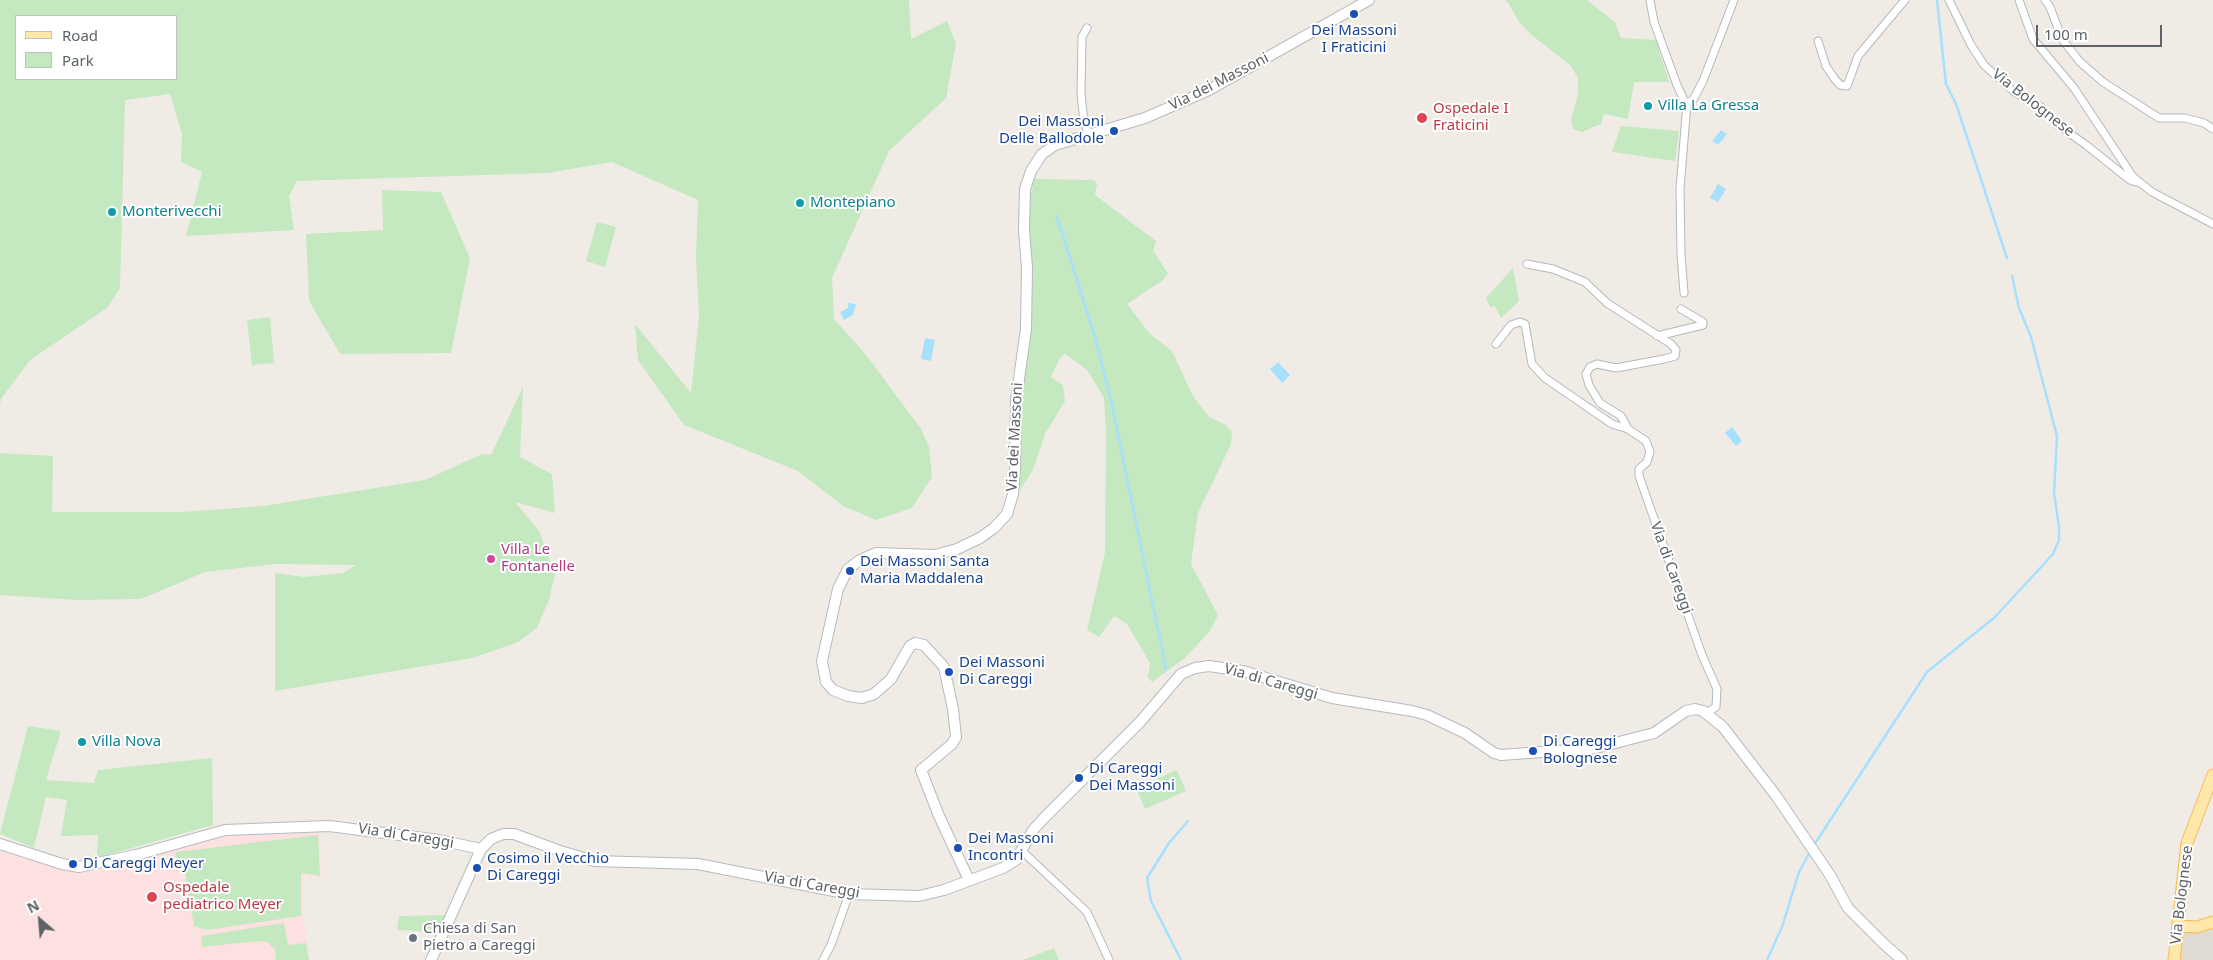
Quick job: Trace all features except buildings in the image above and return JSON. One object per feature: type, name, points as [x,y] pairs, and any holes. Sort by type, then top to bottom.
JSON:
[{"type":"main road","name":"Via Bolognese","points":[[2174,960],[2188,843],[2213,775]]},
{"type":"main road","points":[[2180,914],[2198,923],[2210,923]]},
{"type":"main road","points":[[2178,926],[2191,928],[2210,923]]},
{"type":"street","name":"Via dei Massoni","points":[[969,880],[939,816],[922,770],[952,744],[956,737],[954,709],[944,667],[924,645],[915,643],[910,646],[891,679],[882,689],[862,698],[848,696],[833,690],[826,682],[822,661],[826,636],[838,590],[846,572],[856,562],[876,553],[935,555],[957,549],[987,533],[1008,514],[1013,494],[1015,468],[1016,400],[1026,329],[1025,189],[1031,171],[1042,154],[1055,145],[1146,118],[1209,90],[1369,0]]},
{"type":"street","points":[[1650,0],[1654,22],[1677,85],[1687,103],[1680,189],[1684,293]]},
{"type":"street","points":[[1687,103],[1694,100],[1703,81],[1734,0]]},
{"type":"street","points":[[1818,41],[1826,66],[1840,85],[1847,86],[1858,56],[1905,0]]},
{"type":"street","name":"Via Bolognese","points":[[1949,0],[1971,45],[1984,65],[2013,91],[2040,107],[2058,125],[2130,180],[2141,184]]},
{"type":"street","name":"Via Bolognese","points":[[2019,0],[2033,39],[2074,88],[2133,177],[2152,192],[2213,224]]},
{"type":"street","points":[[2048,2],[2062,39],[2080,62],[2103,82],[2159,118],[2185,118],[2204,123],[2213,129]]},
{"type":"street","points":[[1088,28],[1082,38],[1081,94],[1084,122],[1089,134]]},
{"type":"street","name":"Via di Careggi","points":[[1527,264],[1553,269],[1585,282],[1607,303],[1671,344],[1676,350],[1675,356],[1616,368],[1597,364],[1590,367],[1586,374],[1589,385],[1600,403],[1622,416],[1628,429]]},
{"type":"street","points":[[1657,336],[1703,325],[1703,322],[1681,309]]},
{"type":"street","name":"Via di Careggi","points":[[0,844],[62,864],[79,867],[136,855],[226,830],[340,826],[439,840],[481,849],[490,839],[509,833],[595,861],[698,864],[849,894],[919,896],[944,890],[1002,868],[1016,860],[1033,830],[1043,818],[1140,722],[1181,674],[1195,668],[1209,666],[1234,668],[1313,694],[1427,715],[1465,733],[1501,756],[1596,748],[1654,733],[1686,711],[1695,709],[1706,713],[1716,707],[1716,688],[1702,655],[1639,476],[1639,469],[1647,462],[1650,452],[1646,440],[1628,429],[1612,424],[1546,378],[1532,364],[1525,324],[1520,322],[1511,325],[1496,344]]},
{"type":"street","points":[[1706,713],[1728,733],[1777,797],[1830,875],[1848,908],[1902,960]]},
{"type":"street","points":[[431,960],[481,849]]},
{"type":"street","points":[[1021,850],[1087,912],[1109,960]]},
{"type":"street","points":[[823,960],[831,945],[849,894]]},
{"type":"shaded area","name":"Ospedale pediatrico Meyer","points":[[320,832],[321,878],[303,876],[303,916],[310,960],[0,960],[0,851],[61,870],[81,872],[137,861],[224,836]]},
{"type":"shaded area","points":[[2213,927],[2213,960],[2178,960],[2180,932],[2196,933]]},
{"type":"green space","points":[[0,0],[909,0],[911,39],[947,21],[956,44],[946,98],[889,151],[832,278],[834,319],[867,356],[921,429],[929,447],[932,477],[912,508],[876,520],[843,506],[798,471],[684,425],[638,360],[635,324],[691,393],[699,317],[696,257],[698,200],[612,162],[548,173],[297,181],[289,196],[294,230],[186,236],[202,172],[181,162],[182,134],[170,94],[125,100],[120,288],[107,308],[30,360],[1,399],[0,404]]},
{"type":"green space","points":[[1505,0],[1587,0],[1615,22],[1621,38],[1656,40],[1669,82],[1634,82],[1628,119],[1604,114],[1601,124],[1582,132],[1573,129],[1571,119],[1578,95],[1578,78],[1571,66],[1533,36],[1519,22]]},
{"type":"green space","points":[[1621,126],[1679,131],[1675,161],[1612,152]]},
{"type":"green space","points":[[1034,179],[1094,180],[1097,184],[1095,195],[1156,241],[1153,251],[1168,273],[1163,280],[1127,304],[1150,334],[1172,351],[1193,396],[1209,417],[1226,425],[1232,432],[1231,444],[1198,513],[1191,564],[1218,615],[1210,631],[1185,658],[1152,682],[1148,677],[1150,663],[1127,624],[1114,616],[1099,637],[1087,630],[1105,552],[1106,433],[1104,398],[1087,370],[1065,354],[1060,358],[1051,377],[1063,385],[1065,401],[1045,434],[1033,470],[1018,493],[1017,491],[1021,402],[1032,315],[1028,234],[1030,199]]},
{"type":"green space","points":[[382,190],[441,192],[470,258],[451,353],[340,354],[309,301],[306,234],[383,230]]},
{"type":"green space","points":[[597,222],[616,227],[605,267],[586,261]]},
{"type":"green space","points":[[1513,268],[1519,301],[1501,318],[1495,306],[1490,307],[1486,298]]},
{"type":"green space","points":[[270,317],[274,363],[252,365],[247,320]]},
{"type":"green space","points":[[523,387],[520,457],[552,474],[555,513],[515,502],[539,531],[555,574],[549,600],[537,628],[518,642],[473,658],[275,691],[275,573],[304,577],[343,573],[356,565],[275,564],[205,572],[141,599],[77,600],[0,595],[0,453],[53,456],[52,512],[182,512],[263,506],[425,480],[482,454],[491,455]]},
{"type":"green space","points":[[28,726],[61,731],[46,780],[94,783],[98,770],[212,758],[213,825],[97,858],[98,835],[61,836],[67,800],[46,797],[34,848],[0,834]]},
{"type":"green space","points":[[1177,770],[1186,791],[1145,809],[1136,788]]},
{"type":"green space","points":[[318,835],[320,876],[301,873],[301,916],[207,930],[194,926],[184,866],[175,857],[176,852]]},
{"type":"green space","points":[[447,915],[438,932],[397,930],[399,916]]},
{"type":"green space","points":[[284,923],[288,945],[306,943],[309,960],[276,960],[275,949],[267,942],[259,941],[202,947],[201,936]]},
{"type":"green space","points":[[1054,948],[1059,960],[1023,960]]},
{"type":"water","points":[[1721,130],[1727,134],[1718,145],[1712,141]]},
{"type":"water","points":[[1718,184],[1726,189],[1718,202],[1710,198]]},
{"type":"water","points":[[848,303],[856,304],[853,315],[844,320],[840,312],[848,308]]},
{"type":"water","points":[[925,338],[935,340],[931,361],[921,359]]},
{"type":"water","points":[[1278,362],[1290,375],[1282,383],[1270,369]]},
{"type":"water","points":[[1732,427],[1742,441],[1736,446],[1725,433]]},
{"type":"waterway","points":[[1937,0],[1946,84],[1956,104],[2007,258]]},
{"type":"waterway","points":[[1057,217],[1095,337],[1112,405],[1166,669]]},
{"type":"waterway","points":[[1814,845],[1927,672],[1995,617],[2053,554],[2059,540],[2054,493],[2057,436],[2031,337],[2019,308],[2012,276]]},
{"type":"waterway","points":[[1181,960],[1151,901],[1147,878],[1169,843],[1188,821]]},
{"type":"waterway","points":[[1767,960],[1782,927],[1799,872],[1810,852]]},
{"type":"place","name":"Dei Massoni I Fraticini","points":[[1354,14]]},
{"type":"place","name":"Villa La Gressa","points":[[1648,106]]},
{"type":"place","name":"Ospedale I Fraticini","points":[[1422,118]]},
{"type":"place","name":"Dei Massoni Delle Ballodole","points":[[1114,131]]},
{"type":"place","name":"Montepiano","points":[[800,203]]},
{"type":"place","name":"Monterivecchi","points":[[112,212]]},
{"type":"place","name":"Villa Le Fontanelle","points":[[491,559]]},
{"type":"place","name":"Dei Massoni Santa Maria Maddalena","points":[[850,571]]},
{"type":"place","name":"Dei Massoni Di Careggi","points":[[949,672]]},
{"type":"place","name":"Villa Nova","points":[[82,742]]},
{"type":"place","name":"Di Careggi Bolognese","points":[[1533,751]]},
{"type":"place","name":"Di Careggi Dei Massoni","points":[[1079,778]]},
{"type":"place","name":"Dei Massoni Incontri","points":[[958,848]]},
{"type":"place","name":"Di Careggi Meyer","points":[[73,864]]},
{"type":"place","name":"Cosimo il Vecchio Di Careggi","points":[[477,868]]},
{"type":"place","name":"Ospedale pediatrico Meyer","points":[[152,897]]},
{"type":"place","name":"Chiesa di San Pietro a Careggi","points":[[413,938]]}]
